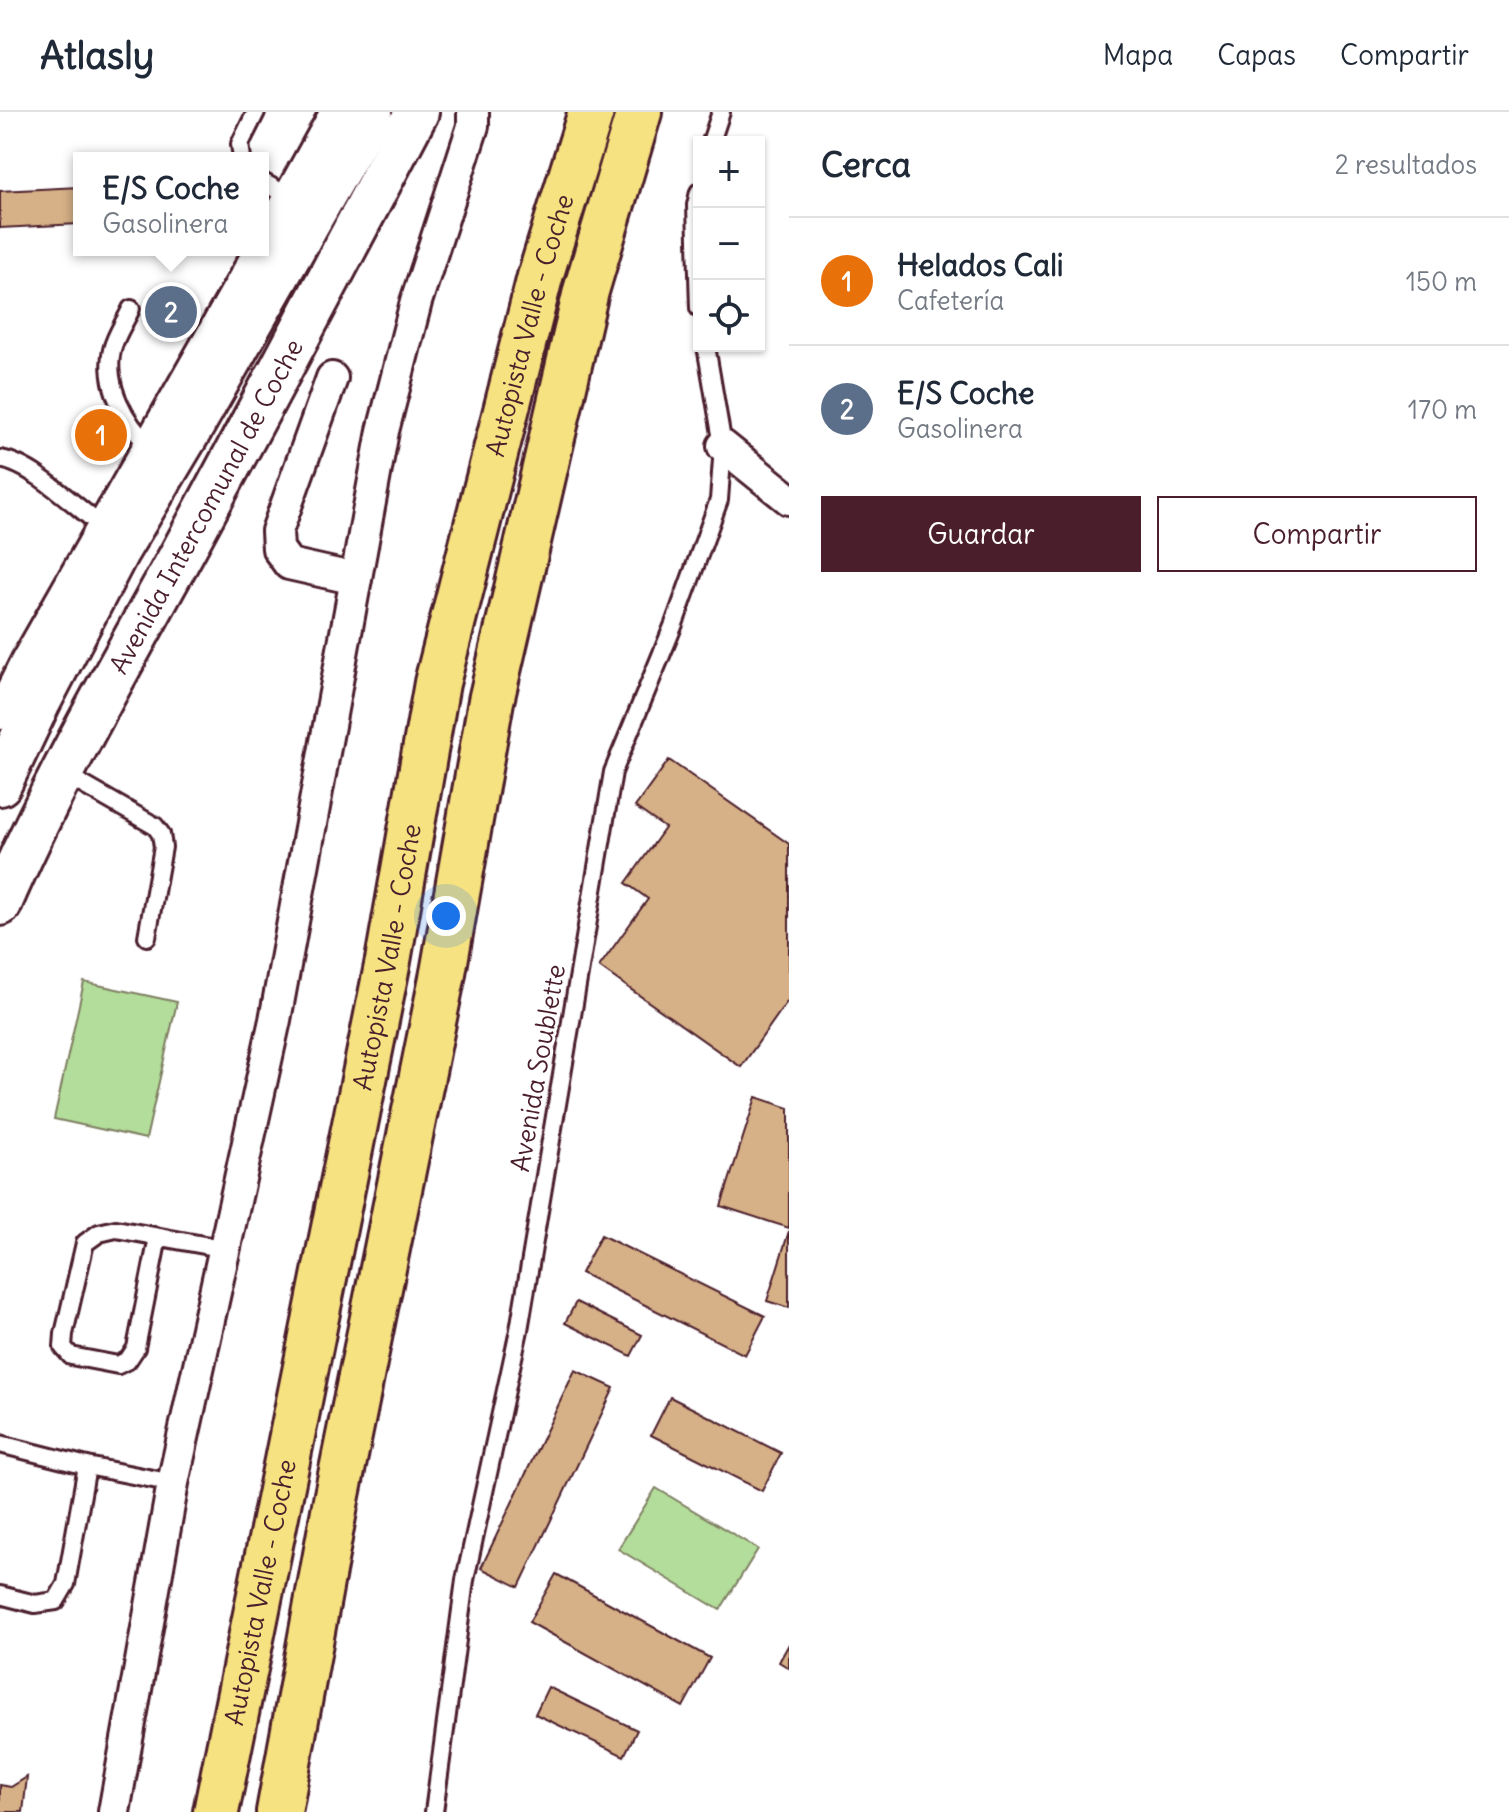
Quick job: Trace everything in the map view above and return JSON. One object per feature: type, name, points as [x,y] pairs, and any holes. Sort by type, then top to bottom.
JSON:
[{"type":"highway","name":"Autopista Valle - Coche","points":[[216,1812],[388,961],[437,683],[540,277],[591,112]]},
{"type":"highway","name":"Autopista Valle - Coche","points":[[279,1812],[336,1500],[443,973],[491,701],[586,291],[639,112]]},
{"type":"main road","name":"Avenida Intercomunal de Coche","points":[[0,784],[117,552],[371,112]]},
{"type":"main road","name":"Avenida Intercomunal de Coche","points":[[0,904],[63,773],[286,362],[417,112]]},
{"type":"street","points":[[269,234],[336,112]]},
{"type":"street","points":[[114,1812],[173,1483],[275,1020],[387,417],[416,302],[473,126],[473,112]]},
{"type":"street","points":[[0,714],[26,662],[257,256]]},
{"type":"street","points":[[332,378],[277,531],[278,549],[289,564],[356,579]]},
{"type":"street","points":[[723,446],[789,499]]},
{"type":"lane","points":[[241,152],[240,144],[256,112]]},
{"type":"lane","points":[[713,136],[721,112]]},
{"type":"lane","points":[[269,185],[290,197]]},
{"type":"lane","points":[[696,208],[698,280]]},
{"type":"lane","points":[[131,309],[112,350],[113,385],[120,410],[149,446]]},
{"type":"lane","name":"Avenida Soublette","points":[[434,1812],[465,1580],[519,1330],[613,772],[674,624],[719,500],[723,446],[707,352]]},
{"type":"lane","points":[[0,459],[11,460],[41,479],[104,528]]},
{"type":"lane","points":[[63,773],[155,826],[161,834],[163,847],[147,937]]},
{"type":"lane","points":[[158,1237],[136,1348],[128,1360],[118,1365],[71,1356],[63,1347],[85,1243],[99,1233],[116,1229],[226,1249]]},
{"type":"lane","points":[[0,1444],[173,1483]]},
{"type":"lane","points":[[0,1595],[35,1604],[56,1601],[66,1584],[87,1466]]},
{"type":"green space","points":[[84,982],[177,1002],[146,1139],[54,1119]]},
{"type":"green space","points":[[656,1488],[758,1549],[720,1610],[618,1549]]},
{"type":"building","points":[[73,187],[73,224],[0,228],[0,191]]},
{"type":"building","points":[[669,760],[789,844],[789,999],[741,1067],[599,967],[648,899],[626,883],[665,828],[635,807]]},
{"type":"building","points":[[756,1097],[789,1108],[789,1228],[721,1206]]},
{"type":"building","points":[[789,1231],[789,1308],[767,1301]]},
{"type":"building","points":[[601,1235],[765,1316],[745,1355],[581,1273]]},
{"type":"building","points":[[576,1302],[642,1335],[631,1356],[565,1323]]},
{"type":"building","points":[[575,1370],[614,1388],[519,1587],[481,1568]]},
{"type":"building","points":[[670,1397],[781,1453],[762,1491],[651,1435]]},
{"type":"building","points":[[556,1574],[710,1658],[683,1707],[529,1622]]},
{"type":"building","points":[[789,1644],[789,1668],[779,1662]]},
{"type":"building","points":[[548,1687],[637,1730],[624,1756],[535,1714]]},
{"type":"building","points":[[27,1777],[23,1812],[0,1812],[0,1785],[11,1787]]},
{"type":"place","name":"E/S Coche","points":[[171,312]]},
{"type":"place","name":"Helados Cali","points":[[101,435]]}]
